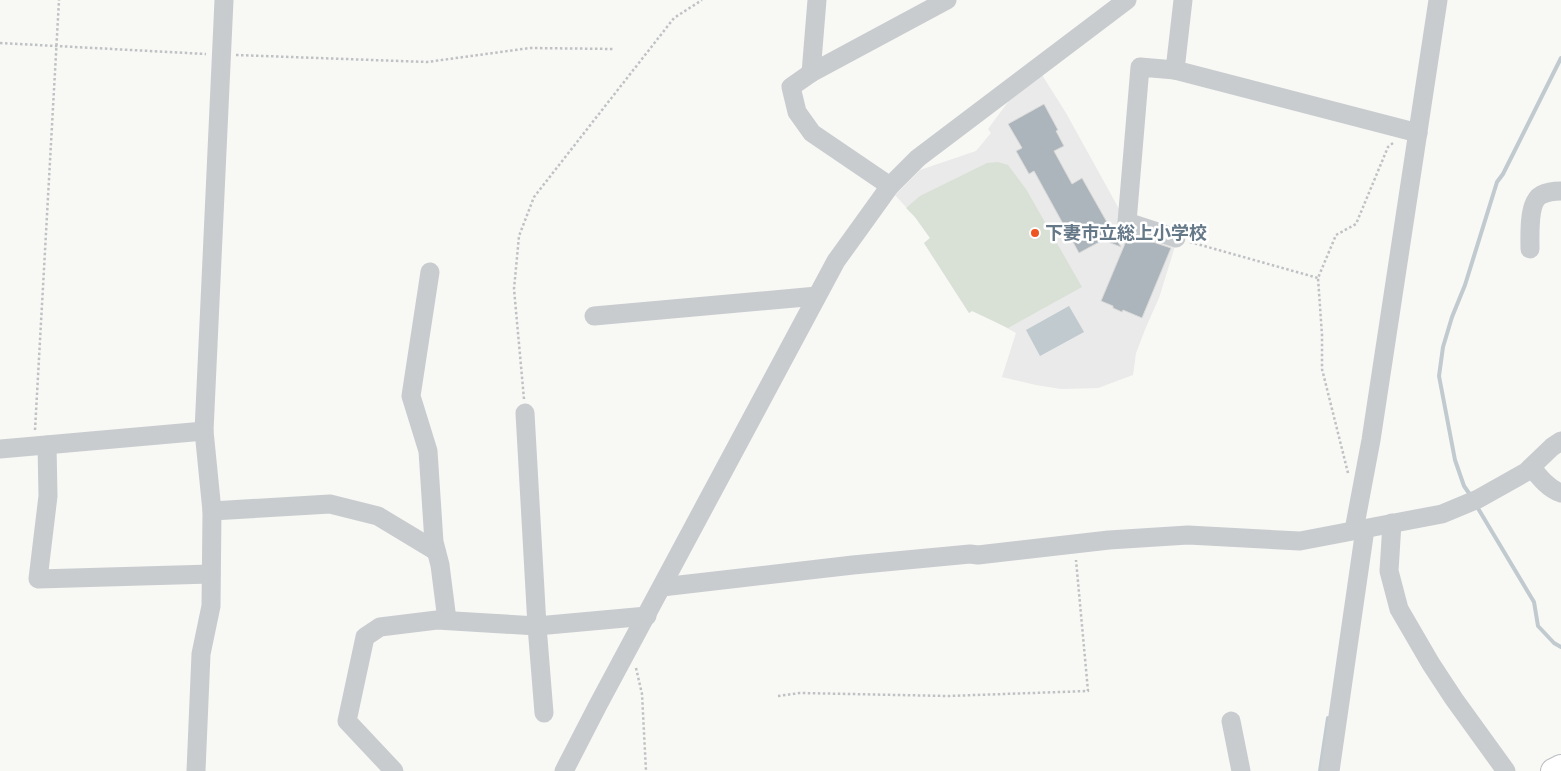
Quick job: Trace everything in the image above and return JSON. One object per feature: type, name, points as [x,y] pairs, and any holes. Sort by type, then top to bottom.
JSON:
[{"type":"main road","points":[[1552,771],[1561,767]]},
{"type":"street","points":[[196,771],[200,654],[211,606],[212,511],[204,431],[224,0]]},
{"type":"street","points":[[890,186],[812,133],[797,112],[791,87],[811,73],[948,0]]},
{"type":"street","points":[[564,771],[836,261],[890,186],[918,158],[1127,0]]},
{"type":"street","points":[[1175,70],[1182,0]]},
{"type":"street","points":[[1330,771],[1371,440],[1414,132],[1437,1]]},
{"type":"street","points":[[811,73],[821,2]]},
{"type":"street","points":[[1176,238],[1127,222],[1140,67],[1175,70],[1414,132]]},
{"type":"street","points":[[1530,249],[1530,223],[1535,202],[1542,194],[1561,191]]},
{"type":"street","points":[[430,272],[411,396],[428,451],[434,542],[440,565],[447,620]]},
{"type":"street","points":[[594,316],[817,296]]},
{"type":"street","points":[[525,413],[544,713]]},
{"type":"street","points":[[0,449],[204,431]]},
{"type":"street","points":[[662,587],[853,565],[1188,535],[1300,541],[1442,514],[1505,485],[1532,468],[1552,446],[1561,441]]},
{"type":"street","points":[[40,446],[48,496],[38,579],[211,574]]},
{"type":"street","points":[[1532,468],[1551,489],[1561,493]]},
{"type":"street","points":[[212,511],[330,504],[378,516],[436,551]]},
{"type":"street","points":[[1392,523],[1389,571],[1399,609],[1454,699],[1506,771]]},
{"type":"street","points":[[394,771],[346,721],[365,637],[380,627],[437,620],[537,626],[647,616]]},
{"type":"street","points":[[1231,721],[1241,771]]},
{"type":"path","points":[[40,446],[59,0]]},
{"type":"path","points":[[525,413],[514,290],[519,236],[534,197],[674,18],[702,0]]},
{"type":"path","points":[[0,43],[427,62],[530,48],[614,49]]},
{"type":"path","points":[[1348,474],[1322,369],[1318,278],[1336,235],[1356,224],[1388,147],[1414,132]]},
{"type":"path","points":[[1176,238],[1318,278]]},
{"type":"path","points":[[778,696],[800,693],[948,696],[1088,691],[1074,544]]},
{"type":"path","points":[[631,645],[642,694],[646,771]]},
{"type":"shaded area","name":"下妻市立総上小学校","points":[[1042,75],[1066,113],[1124,218],[1176,243],[1159,298],[1136,353],[1133,375],[1098,388],[1061,389],[1002,377],[1016,333],[981,314],[972,311],[969,313],[924,243],[930,238],[915,217],[895,195],[920,170],[976,151],[991,133],[988,129],[1011,98]]},
{"type":"shaded area","points":[[998,162],[1008,165],[1026,189],[1082,287],[1008,328],[972,311],[969,313],[924,243],[930,238],[906,208],[920,196],[987,163]]},
{"type":"shaded area","points":[[1069,306],[1084,332],[1040,356],[1026,330]]},
{"type":"building","points":[[1044,104],[1064,146],[1054,151],[1072,184],[1082,178],[1121,247],[1103,240],[1079,253],[1034,171],[1029,174],[1016,151],[1022,148],[1008,124]]},
{"type":"building","points":[[1129,234],[1171,248],[1142,318],[1123,310],[1122,312],[1101,301]]},
{"type":"waterway","points":[[1471,496],[1464,486],[1455,460],[1439,376],[1443,347],[1452,317],[1465,285],[1497,182],[1503,174],[1561,58]]},
{"type":"waterway","points":[[1476,505],[1534,602],[1538,626],[1554,643],[1561,647]]},
{"type":"waterway","points":[[1320,771],[1328,718]]},
{"type":"place","name":"下妻市立総上小学校","points":[[1035,233]]}]
